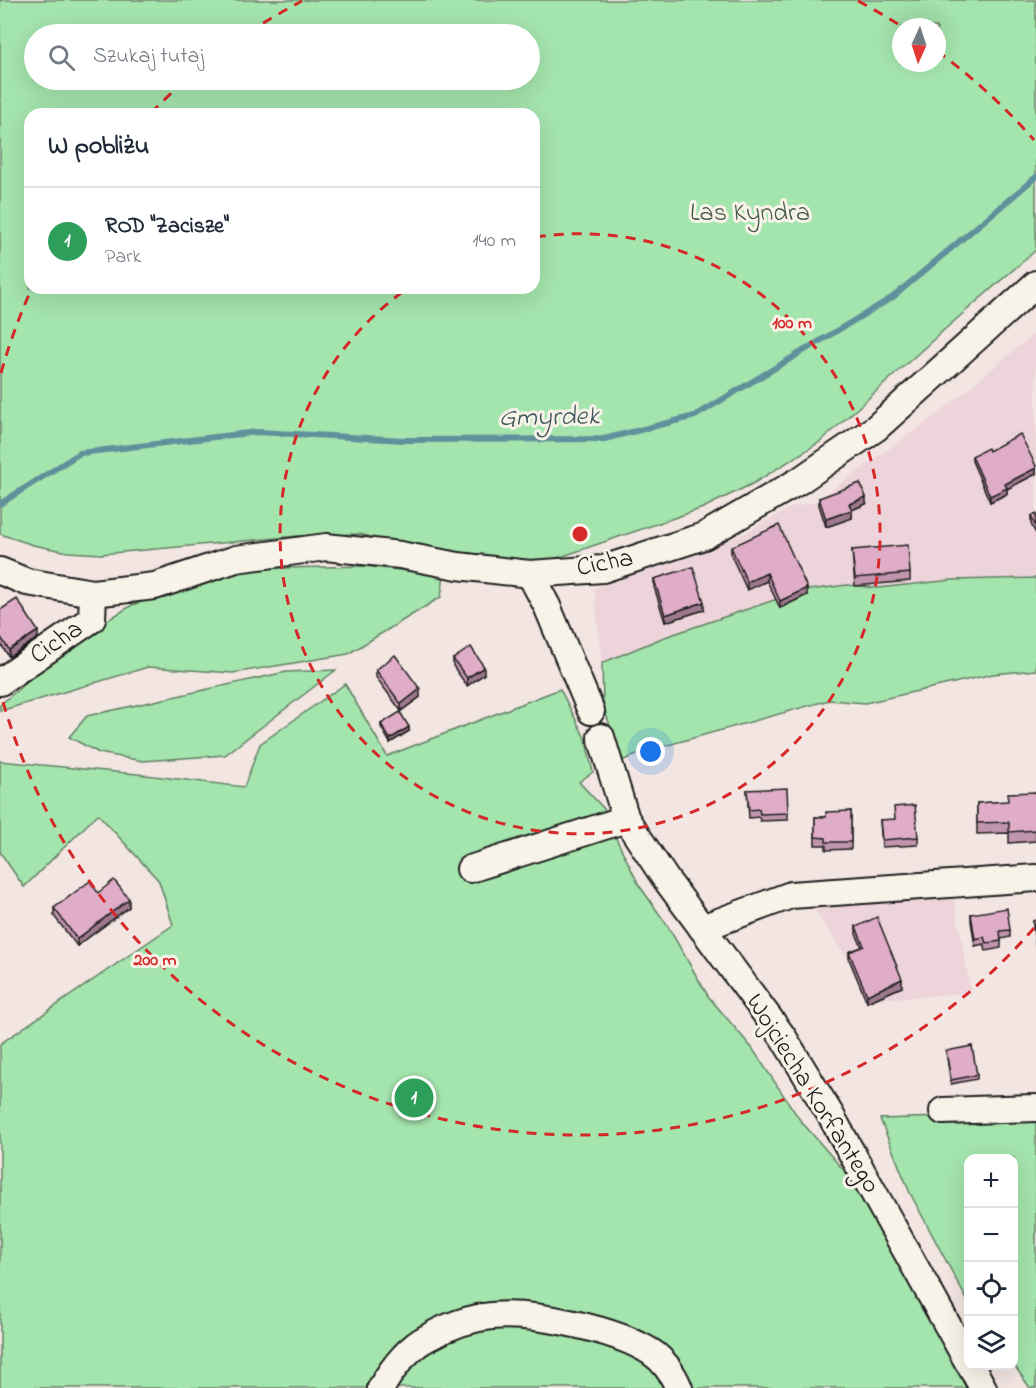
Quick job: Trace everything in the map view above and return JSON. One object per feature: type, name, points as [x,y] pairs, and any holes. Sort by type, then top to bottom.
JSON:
[{"type":"street","name":"Cicha","points":[[0,571],[27,582],[93,592],[155,586],[236,559],[326,547],[530,574],[603,569],[704,536],[799,481],[876,428],[1036,284]]},
{"type":"street","points":[[530,574],[547,606],[591,711]]},
{"type":"street","name":"Cicha","points":[[0,682],[92,619],[93,592]]},
{"type":"street","name":"Wojciecha Korfantego","points":[[601,737],[627,819],[665,879],[789,1046],[830,1114],[964,1353]]},
{"type":"street","points":[[470,869],[627,819]]},
{"type":"street","points":[[702,928],[791,895],[1036,878]]},
{"type":"street","points":[[943,1111],[1036,1108]]},
{"type":"street","points":[[381,1388],[395,1365],[425,1338],[467,1320],[492,1316],[549,1320],[588,1327],[618,1336],[652,1353],[665,1364],[679,1388]]},
{"type":"street","name":"Wojciecha Korfantego","points":[[973,1370],[983,1388]]},
{"type":"shaded area","points":[[1036,332],[1036,578],[952,580],[878,588],[847,585],[801,591],[662,638],[602,663],[594,588],[693,556],[745,533],[792,507],[815,502],[943,410]]},
{"type":"shaded area","points":[[953,893],[971,993],[865,1000],[848,959],[809,902]]},
{"type":"green space","name":"Las Kyndra","points":[[0,0],[1036,0],[1036,250],[820,442],[754,483],[703,508],[540,564],[445,555],[359,534],[298,536],[101,554],[68,552],[33,545],[0,534]]},
{"type":"green space","points":[[364,566],[444,575],[441,597],[348,654],[233,673],[148,667],[0,711],[0,705],[38,672],[98,626],[132,605],[245,569]]},
{"type":"green space","points":[[1036,578],[1036,670],[993,674],[865,703],[829,700],[650,750],[621,761],[603,704],[602,663],[662,638],[801,591],[847,585],[878,588],[952,580]]},
{"type":"green space","points":[[336,670],[225,755],[143,761],[99,753],[69,737],[87,716],[286,672]]},
{"type":"green space","points":[[345,684],[387,756],[560,689],[585,738],[593,772],[579,782],[606,811],[614,834],[639,885],[667,925],[708,996],[752,1048],[800,1120],[846,1173],[893,1250],[966,1388],[0,1388],[0,1044],[173,925],[159,881],[98,814],[24,887],[0,852],[0,761],[244,787],[260,744]]},
{"type":"green space","points":[[1036,1114],[1036,1388],[1030,1388],[1017,1370],[1018,1154],[964,1154],[964,1294],[910,1193],[880,1119]]},
{"type":"building","points":[[1020,434],[1036,468],[1005,484],[1007,488],[990,496],[972,456],[988,448],[989,451]]},
{"type":"building","points":[[860,483],[866,497],[849,504],[852,510],[826,519],[819,498]]},
{"type":"building","points":[[1036,514],[1036,527],[1031,516]]},
{"type":"building","points":[[779,525],[807,588],[780,601],[767,573],[747,582],[731,547]]},
{"type":"building","points":[[908,545],[910,573],[855,578],[852,550]]},
{"type":"building","points":[[693,567],[704,602],[665,615],[654,579]]},
{"type":"building","points":[[17,599],[38,631],[9,650],[0,636],[0,610]]},
{"type":"building","points":[[471,647],[484,667],[467,678],[453,659]]},
{"type":"building","points":[[395,655],[420,689],[401,704],[376,670]]},
{"type":"building","points":[[400,712],[409,727],[390,739],[381,724]]},
{"type":"building","points":[[787,788],[788,813],[760,814],[759,809],[749,810],[747,790]]},
{"type":"building","points":[[1036,792],[1036,830],[1009,832],[1009,822],[977,823],[977,803],[1008,801],[1008,793]]},
{"type":"building","points":[[915,805],[918,837],[882,840],[880,820],[895,819],[894,807]]},
{"type":"building","points":[[851,811],[851,842],[826,842],[826,838],[815,837],[815,817],[826,817],[826,812]]},
{"type":"building","points":[[114,880],[129,899],[77,939],[54,908],[90,881],[98,893]]},
{"type":"building","points":[[1007,908],[1010,930],[1000,931],[1001,941],[986,943],[984,937],[975,939],[971,914]]},
{"type":"building","points":[[877,917],[902,979],[867,995],[849,952],[864,946],[856,927]]},
{"type":"building","points":[[1036,920],[1036,940],[1033,921]]},
{"type":"building","points":[[972,1046],[977,1075],[951,1080],[946,1051]]},
{"type":"waterway","name":"Gmyrdek","points":[[0,504],[80,453],[257,432],[405,440],[604,439],[695,416],[893,297],[1036,177]]},
{"type":"place","name":"ROD \"Zacisze\"","points":[[414,1098]]}]
